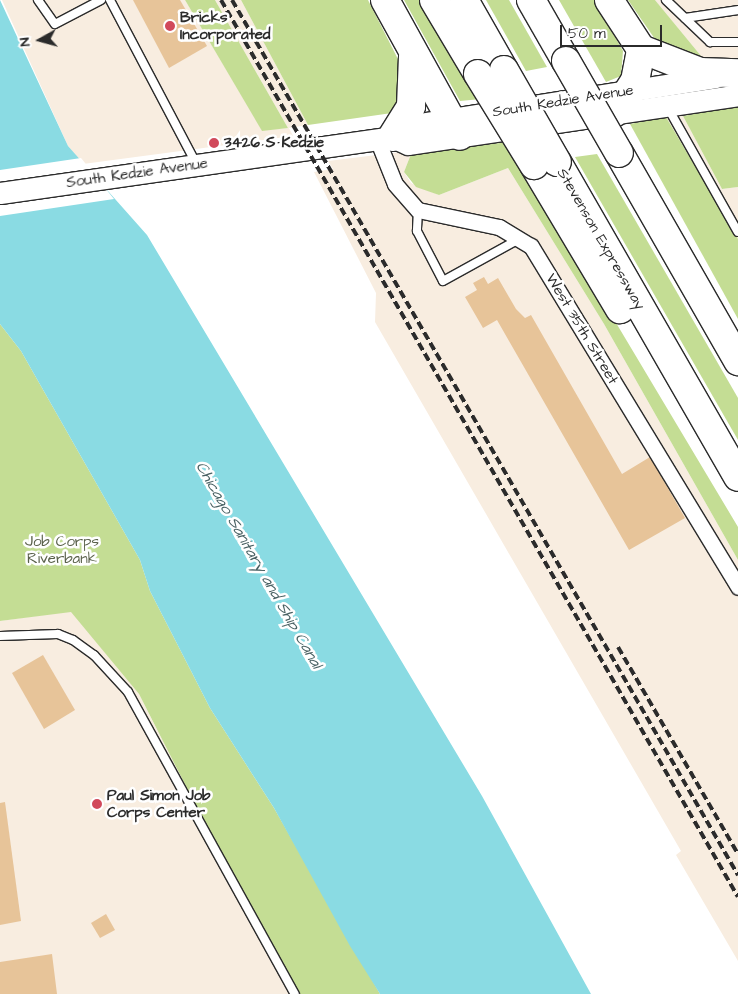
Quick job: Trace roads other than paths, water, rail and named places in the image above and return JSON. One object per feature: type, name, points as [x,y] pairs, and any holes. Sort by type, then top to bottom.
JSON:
[{"type":"highway","points":[[385,0],[454,128]]},
{"type":"highway","points":[[434,0],[491,72]]},
{"type":"highway","name":"Stevenson Expressway","points":[[464,0],[491,72],[545,164],[702,413],[738,477]]},
{"type":"highway","points":[[531,0],[738,361]]},
{"type":"highway","points":[[545,0],[562,54]]},
{"type":"highway","points":[[609,0],[641,49],[700,72],[738,74]]},
{"type":"highway","points":[[614,113],[630,91],[641,49]]},
{"type":"highway","points":[[384,138],[411,106],[413,54]]},
{"type":"main road","name":"South Kedzie Avenue","points":[[0,193],[384,138],[408,144],[454,128],[630,91],[738,74]]},
{"type":"main road","name":"South Kedzie Avenue","points":[[454,128],[614,113],[738,95]]},
{"type":"street","points":[[384,138],[395,184],[418,210]]},
{"type":"street","name":"West 35th Street","points":[[418,210],[499,227],[521,238],[531,246],[738,587]]},
{"type":"lane","points":[[38,0],[55,24],[101,0]]},
{"type":"lane","points":[[110,0],[196,165]]},
{"type":"lane","points":[[666,0],[710,42],[738,42]]},
{"type":"lane","points":[[685,18],[738,10]]},
{"type":"lane","points":[[667,106],[738,232]]},
{"type":"lane","points":[[418,210],[418,231],[443,281],[521,238]]},
{"type":"lane","points":[[0,636],[58,634],[73,640],[94,654],[128,692],[295,994]]},
{"type":"water","name":"Chicago Sanitary and Ship Canal","points":[[0,0],[68,146],[147,235],[482,796],[591,994],[380,994],[350,946],[274,808],[210,708],[150,591],[140,560],[21,351],[0,324]]},
{"type":"railway","points":[[221,0],[738,897]]},
{"type":"railway","points":[[232,0],[738,875]]},
{"type":"railway","points":[[618,647],[738,854]]},
{"type":"place","name":"Bricks Incorporated","points":[[170,26]]},
{"type":"place","name":"3426 S Kedzie","points":[[214,143]]},
{"type":"place","name":"Paul Simon Job Corps Center","points":[[97,804]]},
{"type":"park label","name":"Job Corps Riverbank","points":[[62,550]]}]
